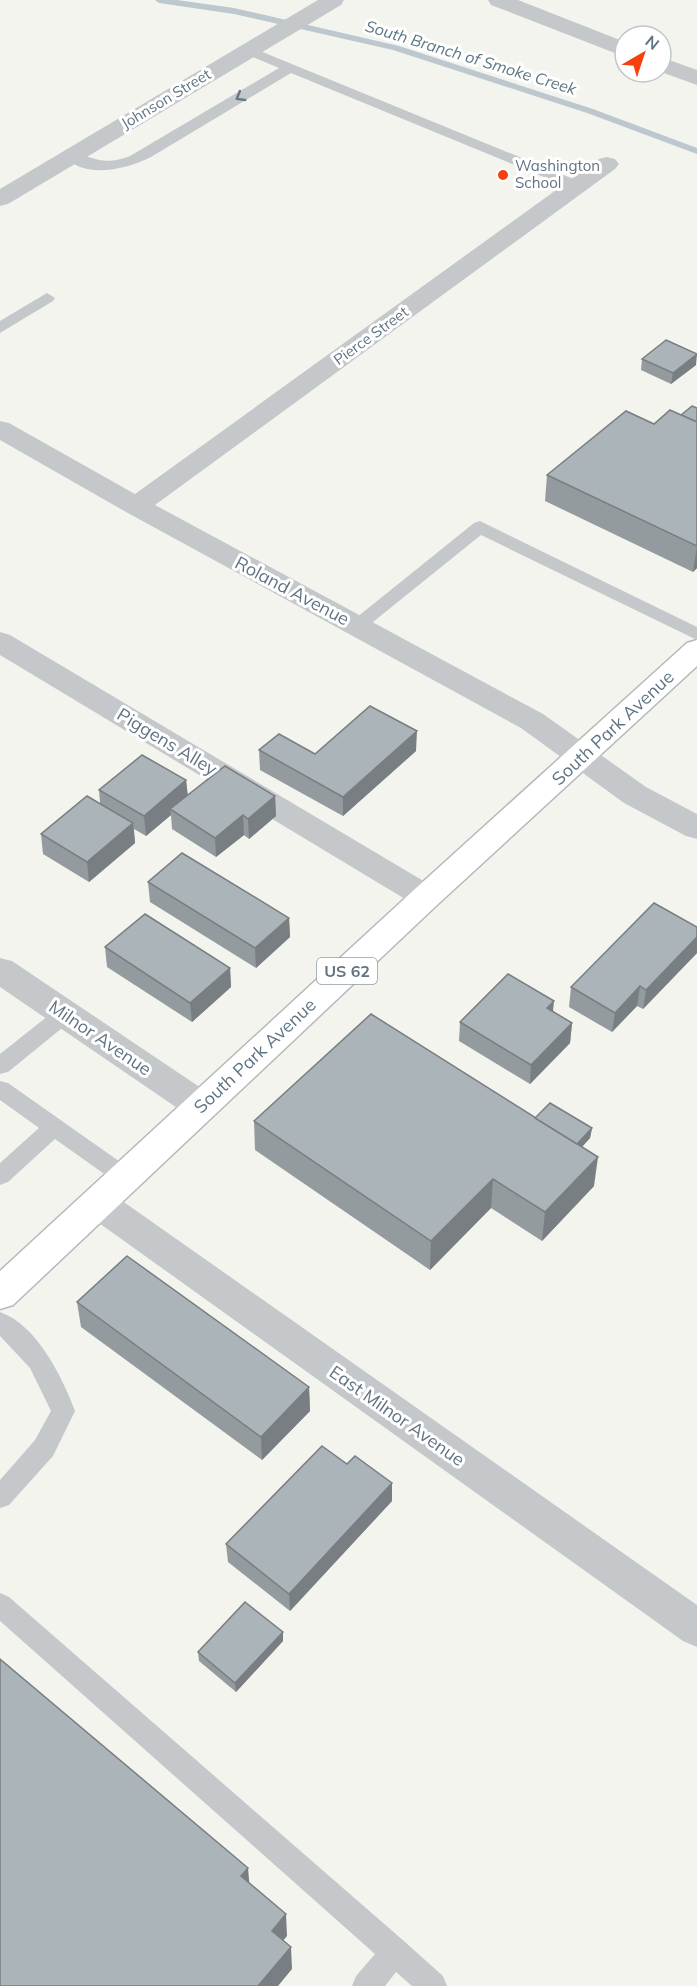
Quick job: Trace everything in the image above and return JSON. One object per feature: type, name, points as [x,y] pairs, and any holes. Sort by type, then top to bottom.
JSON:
[{"type":"main road","name":"South Park Avenue","points":[[3,1285],[98,1203],[426,897],[697,651]]},
{"type":"street","points":[[499,0],[613,45]]},
{"type":"street","name":"Johnson Street","points":[[0,199],[331,1]]},
{"type":"street","points":[[673,69],[697,78]]},
{"type":"street","name":"Pierce Street","points":[[136,507],[607,164]]},
{"type":"street","name":"Roland Avenue","points":[[0,429],[136,507],[532,721],[635,795],[697,828]]},
{"type":"street","name":"Piggens Alley","points":[[0,642],[426,897]]},
{"type":"street","name":"Milnor Avenue","points":[[0,970],[201,1106]]},
{"type":"street","name":"East Milnor Avenue","points":[[98,1203],[697,1628]]},
{"type":"lane","points":[[254,47],[290,67],[578,186]]},
{"type":"lane","points":[[71,156],[90,165],[121,167],[290,67]]},
{"type":"lane","points":[[0,328],[47,298]]},
{"type":"lane","points":[[357,626],[480,527],[697,634]]},
{"type":"lane","points":[[0,1066],[65,1014]]},
{"type":"lane","points":[[0,1089],[125,1177]]},
{"type":"lane","points":[[0,1176],[54,1127]]},
{"type":"lane","points":[[0,1322],[24,1341],[52,1380],[63,1411],[44,1448],[0,1497]]},
{"type":"lane","points":[[0,1605],[433,1986]]},
{"type":"lane","points":[[366,1986],[395,1952]]},
{"type":"building","points":[[666,340],[697,354],[673,373],[642,359]]},
{"type":"building","points":[[692,406],[697,408],[697,422],[681,415]]},
{"type":"building","points":[[670,410],[697,422],[697,546],[547,475],[626,411],[654,424]]},
{"type":"building","points":[[370,706],[417,731],[343,797],[259,750],[279,734],[315,754]]},
{"type":"building","points":[[142,755],[186,780],[144,816],[99,790]]},
{"type":"building","points":[[225,766],[275,796],[248,819],[243,815],[215,838],[170,809]]},
{"type":"building","points":[[87,796],[133,823],[87,862],[41,834]]},
{"type":"building","points":[[182,853],[289,918],[255,948],[148,882]]},
{"type":"building","points":[[654,903],[697,927],[697,937],[646,990],[640,986],[615,1013],[571,987]]},
{"type":"building","points":[[145,914],[230,968],[190,1003],[105,947]]},
{"type":"building","points":[[508,974],[554,1001],[547,1008],[572,1023],[531,1065],[460,1022]]},
{"type":"building","points":[[371,1014],[598,1157],[545,1212],[493,1179],[431,1241],[254,1121]]},
{"type":"building","points":[[550,1103],[592,1128],[577,1144],[535,1118]]},
{"type":"building","points":[[127,1256],[309,1387],[261,1437],[77,1302]]},
{"type":"building","points":[[322,1446],[347,1464],[355,1456],[392,1483],[289,1594],[226,1544]]},
{"type":"building","points":[[245,1602],[283,1632],[235,1683],[198,1652]]},
{"type":"building","points":[[0,1659],[248,1868],[241,1876],[286,1914],[272,1931],[291,1947],[258,1986],[0,1986]]},
{"type":"waterway","name":"South Branch of Smoke Creek","points":[[159,0],[234,11],[396,48],[590,111],[697,151]]},
{"type":"place","name":"Washington School","points":[[503,175]]}]
